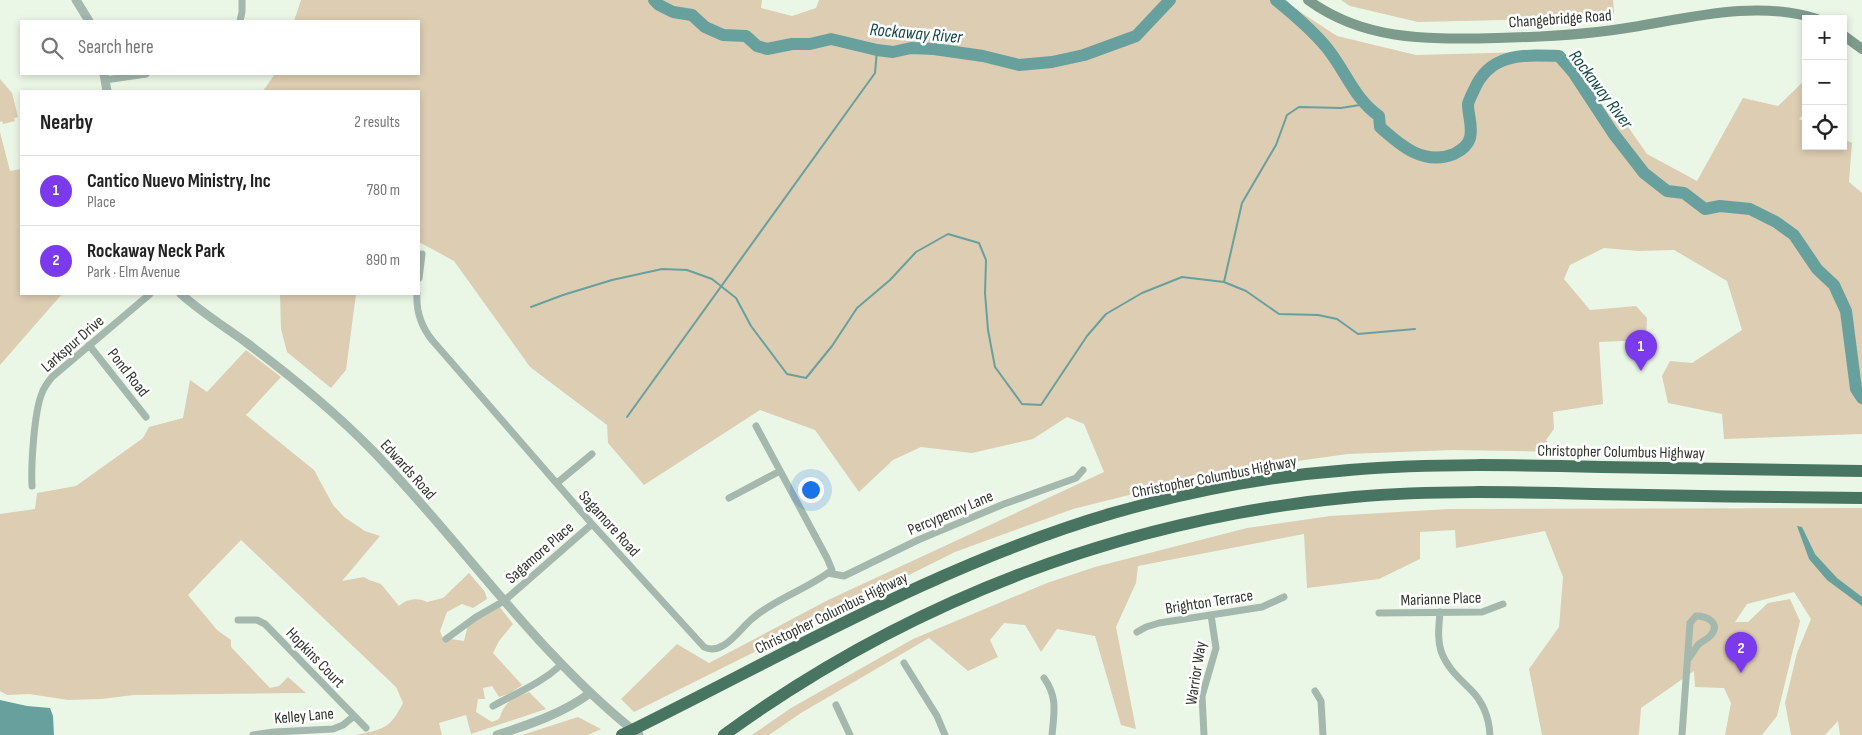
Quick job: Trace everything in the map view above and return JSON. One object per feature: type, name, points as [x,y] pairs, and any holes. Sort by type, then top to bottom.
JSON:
[{"type":"highway","name":"Christopher Columbus Highway","points":[[622,735],[840,624],[961,567],[1079,524],[1139,506],[1191,494],[1307,474],[1406,467],[1540,466],[1862,471]]},
{"type":"highway","points":[[724,735],[779,696],[822,669],[867,643],[942,606],[1020,573],[1079,552],[1197,520],[1301,503],[1406,494],[1558,493],[1862,498]]},
{"type":"main road","name":"Changebridge Road","points":[[1308,0],[1329,13],[1363,28],[1427,39],[1560,36],[1596,33],[1751,5],[1780,6],[1806,15]]},
{"type":"main road","points":[[1847,38],[1862,49]]},
{"type":"street","points":[[76,0],[88,20]]},
{"type":"street","points":[[240,20],[242,0]]},
{"type":"street","points":[[107,90],[105,77],[132,75]]},
{"type":"street","points":[[420,270],[422,254]]},
{"type":"street","name":"Larkspur Drive","points":[[32,486],[36,416],[41,394],[52,377],[149,295]]},
{"type":"street","name":"Edwards Road","points":[[182,295],[288,375],[343,422],[414,495],[561,665],[616,717],[639,735]]},
{"type":"street","name":"Sagamore Road","points":[[417,295],[418,311],[427,333],[592,524],[708,650],[722,647],[754,617],[828,573]]},
{"type":"street","name":"Pond Road","points":[[89,345],[146,417]]},
{"type":"street","points":[[756,426],[827,558],[832,570],[828,573]]},
{"type":"street","points":[[557,483],[592,454]]},
{"type":"street","name":"Percypenny Lane","points":[[828,573],[844,576],[918,540],[1004,504],[1076,478],[1083,470]]},
{"type":"street","points":[[729,498],[780,471]]},
{"type":"street","name":"Sagamore Place","points":[[446,640],[476,616],[504,601],[592,524]]},
{"type":"street","name":"Brighton Terrace","points":[[1137,632],[1159,623],[1262,607],[1284,597]]},
{"type":"street","name":"Marianne Place","points":[[1379,613],[1482,612],[1504,604]]},
{"type":"street","points":[[1440,612],[1438,631],[1442,652],[1451,669],[1478,697],[1487,716],[1490,735]]},
{"type":"street","name":"Warrior Way","points":[[1204,735],[1202,696],[1216,648],[1212,615]]},
{"type":"street","points":[[1682,735],[1690,623],[1696,616],[1708,617],[1713,621],[1714,629],[1712,635],[1698,645],[1689,658]]},
{"type":"street","name":"Hopkins Court","points":[[238,620],[257,620],[265,624],[366,728]]},
{"type":"street","points":[[904,663],[937,716],[945,735]]},
{"type":"street","points":[[493,706],[535,685],[548,677],[561,665]]},
{"type":"street","points":[[1044,678],[1051,688],[1054,700],[1052,735]]},
{"type":"street","points":[[1315,691],[1322,701],[1322,735]]},
{"type":"street","points":[[497,735],[559,710],[590,693]]},
{"type":"street","points":[[836,705],[850,735]]},
{"type":"street","name":"Kelley Lane","points":[[253,735],[274,732],[324,732],[339,727],[354,716]]},
{"type":"shaded area","points":[[301,0],[762,0],[761,8],[792,16],[816,8],[819,0],[1282,0],[1337,36],[1416,55],[1561,51],[1557,54],[1568,55],[1614,121],[1626,124],[1647,154],[1697,181],[1743,98],[1778,106],[1802,83],[1802,116],[1799,119],[1802,120],[1802,150],[1847,150],[1847,141],[1852,143],[1849,182],[1862,193],[1862,434],[1724,439],[1722,414],[1668,403],[1662,376],[1670,361],[1692,363],[1742,330],[1727,281],[1674,250],[1639,251],[1604,248],[1570,265],[1564,279],[1590,310],[1636,306],[1647,318],[1646,340],[1599,342],[1603,404],[1553,412],[1554,429],[1546,440],[1554,450],[1575,452],[1453,450],[1348,454],[1225,471],[1073,509],[955,552],[634,712],[621,699],[677,644],[709,663],[828,600],[1104,472],[1084,424],[1067,417],[1033,439],[972,453],[921,447],[893,460],[859,492],[815,430],[760,410],[644,485],[608,443],[607,425],[530,367],[454,261],[420,243],[420,90],[264,90],[274,75],[420,75],[420,20],[294,20]]},
{"type":"shaded area","points":[[1341,0],[1613,0],[1614,13],[1585,18],[1418,22],[1350,6]]},
{"type":"shaded area","points":[[0,79],[12,93],[18,117],[14,118],[15,121],[3,124],[2,121],[0,122]]},
{"type":"shaded area","points":[[0,132],[10,171],[20,169],[20,295],[61,295],[0,365]]},
{"type":"shaded area","points":[[280,295],[356,295],[346,370],[331,388],[287,352],[281,329]]},
{"type":"shaded area","points":[[246,350],[281,377],[246,415],[314,470],[333,505],[344,517],[365,531],[380,536],[342,581],[364,577],[381,584],[399,606],[412,600],[427,602],[443,598],[469,573],[485,592],[487,599],[473,608],[462,604],[447,612],[440,631],[444,641],[451,639],[464,641],[469,621],[499,606],[513,624],[499,641],[493,653],[522,685],[511,693],[499,697],[492,686],[483,688],[485,699],[478,699],[476,712],[492,722],[499,719],[510,701],[529,692],[546,709],[471,734],[466,715],[439,723],[442,735],[356,735],[379,729],[390,723],[403,703],[396,687],[241,540],[188,595],[217,630],[231,640],[231,647],[270,688],[279,686],[288,677],[306,693],[134,695],[68,700],[29,694],[7,695],[0,691],[0,514],[35,509],[37,493],[76,486],[143,438],[149,427],[183,418],[190,380],[207,392]]},
{"type":"shaded area","points":[[1862,508],[1862,735],[1840,735],[1838,721],[1825,735],[1791,735],[1785,703],[1797,653],[1811,619],[1794,592],[1747,604],[1735,622],[1748,622],[1768,603],[1790,599],[1800,621],[1777,716],[1762,735],[1725,735],[1731,703],[1724,688],[1695,687],[1694,671],[1641,708],[1638,735],[1542,735],[1529,669],[1559,627],[1563,577],[1545,531],[1456,548],[1455,530],[1420,532],[1420,559],[1379,579],[1307,588],[1304,534],[1138,566],[1136,583],[1116,627],[1136,729],[1121,725],[1095,636],[1057,629],[1041,652],[1025,625],[1004,623],[990,640],[998,657],[968,671],[929,638],[801,713],[769,735],[752,735],[791,708],[913,639],[1047,583],[1095,567],[1247,528],[1330,516],[1449,509]]},
{"type":"shaded area","points":[[578,717],[601,729],[588,735],[522,735]]},
{"type":"water","points":[[1797,526],[1802,527],[1815,554],[1837,578],[1862,597],[1862,606],[1827,580],[1809,559]]},
{"type":"water","points":[[0,700],[27,706],[50,708],[53,716],[54,735],[0,735]]},
{"type":"waterway","name":"Rockaway River","points":[[654,0],[659,5],[673,12],[692,15],[705,27],[723,35],[746,36],[757,46],[767,49],[792,44],[810,44],[831,39],[877,50],[893,52],[911,48],[934,49],[983,56],[1019,65],[1052,62],[1084,55],[1136,36],[1170,0]]},
{"type":"waterway","name":"Rockaway River","points":[[1276,0],[1327,48],[1363,102],[1379,116],[1380,127],[1405,147],[1423,156],[1433,158],[1454,154],[1468,143],[1471,129],[1468,104],[1472,93],[1489,69],[1509,58],[1521,56],[1559,56],[1573,72],[1613,133],[1644,173],[1667,191],[1684,193],[1705,209],[1720,206],[1750,209],[1776,222],[1794,235],[1817,269],[1834,285],[1846,311],[1856,389],[1862,398]]},
{"type":"waterway","points":[[627,417],[875,73],[877,50]]},
{"type":"waterway","points":[[1224,282],[1242,203],[1276,145],[1287,115],[1299,107],[1341,108],[1366,104]]},
{"type":"waterway","points":[[531,307],[612,280],[662,269],[687,270],[712,279],[736,298],[751,326],[787,374],[806,378],[832,346],[857,308],[890,280],[916,252],[948,234],[979,243],[986,260],[985,293],[988,330],[995,367],[1022,404],[1041,405],[1087,336],[1106,314],[1142,293],[1182,277],[1224,282],[1246,291],[1279,314],[1318,315],[1337,319],[1358,334],[1415,329]]},
{"type":"place","name":"Cantico Nuevo Ministry, Inc","points":[[1641,371]]},
{"type":"place","name":"Rockaway Neck Park","points":[[1741,673]]}]
